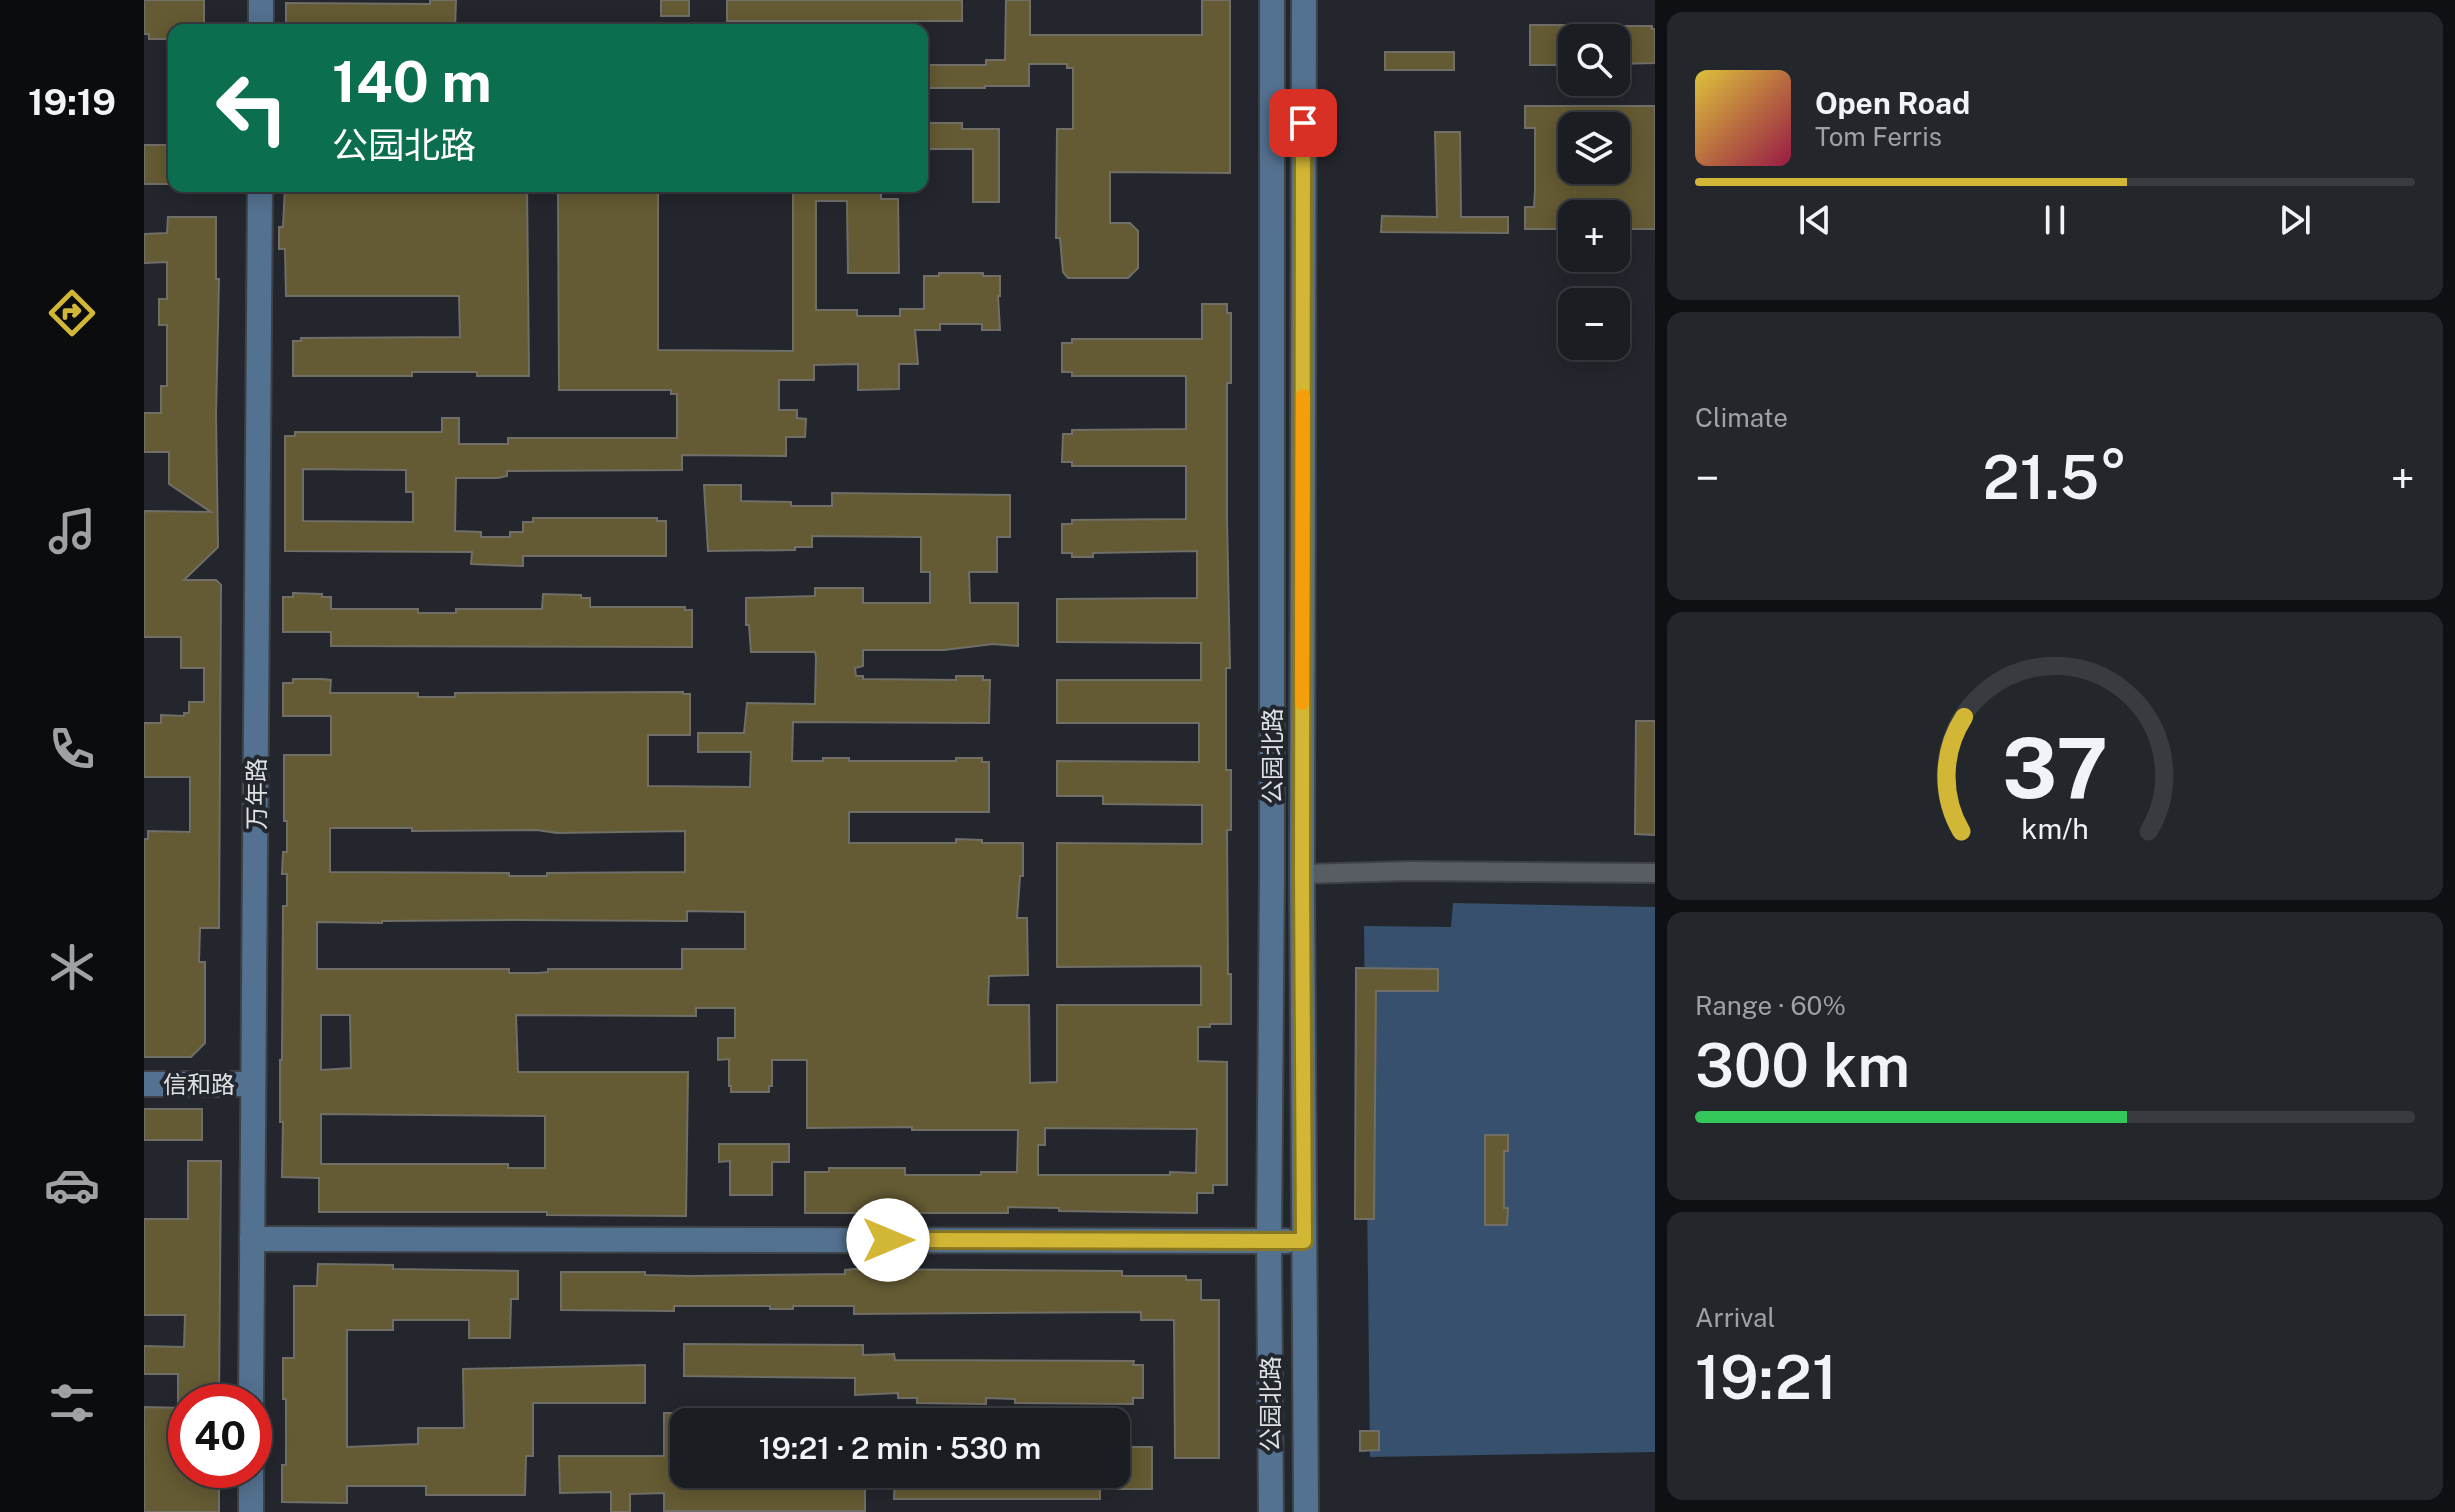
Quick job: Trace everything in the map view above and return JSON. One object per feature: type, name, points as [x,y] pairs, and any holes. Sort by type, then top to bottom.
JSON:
[{"type":"main road","points":[[261,0],[261,24]]},
{"type":"main road","name":"公园北路","points":[[1271,1512],[1272,0]]},
{"type":"main road","name":"公园北路","points":[[1304,0],[1302,874],[1306,1512]]},
{"type":"main road","name":"万年路","points":[[251,1384],[260,192]]},
{"type":"main road","name":"信和路","points":[[144,1084],[253,1084]]},
{"type":"main road","points":[[252,1239],[1304,1241]]},
{"type":"main road","points":[[251,1488],[251,1512]]},
{"type":"street","points":[[1302,874],[1410,871],[1655,873]]},
{"type":"shaded area","points":[[1453,903],[1655,907],[1655,1452],[1370,1457],[1364,926],[1451,927]]},
{"type":"building","points":[[144,0],[204,0],[204,24],[168,24],[168,39],[149,39],[149,34],[144,34]]},
{"type":"building","points":[[430,0],[456,0],[455,24],[286,24],[286,3],[430,4]]},
{"type":"building","points":[[661,0],[689,0],[689,16],[661,16]]},
{"type":"building","points":[[727,0],[962,0],[962,21],[727,21]]},
{"type":"building","points":[[1006,0],[1030,0],[1030,35],[1202,35],[1202,0],[1230,0],[1230,173],[1110,172],[1110,223],[1130,223],[1138,231],[1138,268],[1128,278],[1068,278],[1063,272],[1060,238],[1056,238],[1057,129],[1073,129],[1073,68],[1067,68],[1067,64],[1029,64],[1029,86],[928,88],[928,65],[986,65],[986,60],[1005,60]]},
{"type":"building","points":[[1530,25],[1558,25],[1558,65],[1530,65]]},
{"type":"building","points":[[1630,26],[1652,26],[1655,29],[1655,63],[1630,64]]},
{"type":"building","points":[[1385,52],[1454,52],[1454,70],[1385,70]]},
{"type":"building","points":[[1525,106],[1655,106],[1655,229],[1630,229],[1630,200],[1558,200],[1558,229],[1525,229],[1525,207],[1534,207],[1535,128],[1525,128]]},
{"type":"building","points":[[928,123],[962,123],[962,129],[999,129],[999,202],[973,202],[973,149],[928,149]]},
{"type":"building","points":[[1435,132],[1460,132],[1461,217],[1508,217],[1508,233],[1381,232],[1382,216],[1437,217]]},
{"type":"building","points":[[144,145],[168,145],[168,184],[144,184]]},
{"type":"building","points":[[285,192],[527,192],[529,376],[412,372],[412,376],[293,376],[293,341],[301,341],[301,338],[460,337],[459,296],[286,296],[285,249],[279,249],[279,227],[283,227]]},
{"type":"building","points":[[558,192],[658,192],[658,350],[793,351],[793,192],[881,192],[881,199],[898,199],[899,273],[848,273],[847,201],[816,201],[816,310],[857,310],[857,316],[900,316],[900,309],[924,309],[924,276],[983,273],[983,276],[1000,276],[1000,330],[982,330],[982,324],[940,324],[940,330],[915,330],[918,364],[899,364],[899,389],[858,390],[858,364],[814,365],[814,380],[779,380],[779,410],[797,410],[797,418],[806,419],[805,437],[786,437],[786,456],[682,455],[682,470],[507,471],[507,476],[498,478],[456,478],[455,531],[481,532],[481,537],[510,537],[510,532],[523,532],[523,522],[533,522],[533,518],[657,518],[657,521],[666,521],[666,556],[523,556],[523,566],[471,564],[472,552],[285,551],[285,436],[295,436],[295,432],[442,432],[442,418],[459,418],[459,444],[508,444],[508,438],[677,438],[677,394],[671,394],[671,390],[559,390]],"holes":[[[303,469],[406,470],[406,492],[413,492],[413,522],[303,521]]]},
{"type":"building","points":[[168,217],[216,217],[216,279],[219,279],[216,413],[218,547],[184,580],[216,580],[221,585],[219,928],[200,928],[199,962],[205,962],[205,1043],[191,1057],[144,1057],[144,839],[148,839],[148,831],[190,832],[190,777],[144,777],[144,723],[161,723],[161,715],[184,716],[184,713],[189,713],[189,702],[204,702],[204,668],[181,668],[181,637],[144,637],[144,511],[211,512],[169,484],[169,452],[144,452],[144,413],[161,413],[161,386],[167,386],[167,325],[159,325],[159,299],[167,299],[167,262],[144,263],[144,234],[167,233]]},
{"type":"building","points":[[1202,304],[1227,304],[1227,313],[1231,313],[1231,383],[1227,383],[1230,668],[1226,668],[1226,770],[1231,770],[1231,830],[1227,830],[1231,1024],[1198,1027],[1198,1061],[1227,1062],[1227,1185],[1213,1185],[1213,1193],[1197,1193],[1197,1213],[1008,1207],[1008,1213],[805,1213],[805,1172],[829,1172],[829,1168],[905,1168],[905,1175],[1017,1172],[1018,1130],[807,1128],[807,1060],[772,1060],[772,1086],[769,1086],[769,1092],[731,1092],[729,1059],[718,1060],[718,1038],[735,1038],[735,1008],[696,1008],[696,1016],[516,1015],[518,1072],[688,1072],[686,1216],[547,1215],[547,1212],[319,1212],[319,1178],[282,1177],[280,1060],[283,906],[287,906],[287,874],[282,874],[283,852],[287,852],[284,755],[331,755],[331,716],[283,716],[283,683],[293,683],[293,679],[322,679],[331,680],[330,693],[418,693],[418,697],[455,697],[455,693],[683,692],[690,694],[690,735],[648,735],[648,786],[750,787],[751,752],[698,752],[698,733],[744,733],[747,703],[815,704],[816,657],[815,652],[751,652],[749,625],[746,625],[746,598],[815,596],[815,588],[863,588],[863,603],[930,603],[930,572],[921,572],[921,537],[812,536],[812,547],[795,547],[795,550],[708,551],[704,485],[741,485],[741,501],[791,502],[791,506],[832,506],[832,493],[1010,495],[1010,537],[997,537],[997,572],[969,572],[970,603],[1018,603],[1018,646],[993,644],[944,650],[863,650],[863,666],[855,668],[856,676],[863,676],[863,679],[956,680],[956,676],[983,676],[983,680],[990,680],[989,723],[793,722],[792,761],[849,758],[849,761],[956,761],[956,758],[982,758],[982,762],[989,762],[989,812],[849,812],[849,843],[956,843],[956,839],[982,840],[982,843],[1023,843],[1023,876],[1020,876],[1017,918],[1027,918],[1028,975],[989,976],[988,1005],[1029,1005],[1030,1083],[1057,1082],[1057,1005],[1201,1005],[1201,966],[1057,967],[1057,843],[1202,844],[1202,805],[1103,804],[1103,796],[1057,796],[1057,761],[1199,762],[1199,723],[1057,723],[1057,680],[1201,680],[1201,643],[1057,642],[1057,599],[1197,598],[1197,551],[1093,553],[1093,557],[1072,557],[1072,553],[1062,553],[1062,524],[1072,524],[1072,520],[1186,519],[1186,466],[1072,466],[1072,462],[1062,462],[1063,434],[1072,434],[1072,430],[1186,429],[1186,376],[1072,376],[1072,372],[1062,372],[1062,343],[1072,343],[1072,339],[1202,339]],"holes":[[[330,828],[537,830],[557,833],[685,831],[685,872],[547,873],[547,876],[330,872]],[[687,911],[745,912],[745,949],[682,949],[682,969],[548,969],[548,972],[538,973],[509,973],[509,969],[317,969],[317,922],[687,921]],[[321,1015],[350,1015],[351,1068],[321,1070]],[[321,1114],[545,1116],[545,1168],[508,1168],[508,1164],[321,1164]],[[1045,1128],[1197,1129],[1196,1173],[1038,1175],[1038,1145],[1045,1145]]]},
{"type":"building","points":[[293,593],[331,597],[331,609],[418,609],[418,613],[456,613],[456,609],[542,609],[543,594],[581,595],[581,598],[590,598],[590,607],[685,607],[685,610],[692,610],[692,647],[331,646],[331,632],[283,632],[283,597],[293,597]]},
{"type":"building","points":[[1636,721],[1655,721],[1655,835],[1635,834]]},
{"type":"building","points":[[1356,968],[1438,969],[1438,991],[1376,991],[1374,1219],[1355,1219]]},
{"type":"building","points":[[144,1109],[202,1109],[202,1140],[144,1140]]},
{"type":"building","points":[[1485,1135],[1508,1135],[1508,1151],[1504,1151],[1507,1225],[1485,1225]]},
{"type":"building","points":[[719,1144],[789,1144],[789,1162],[772,1162],[772,1195],[730,1195],[730,1161],[719,1162]]},
{"type":"building","points":[[188,1161],[221,1161],[219,1384],[178,1384],[178,1374],[144,1374],[144,1346],[184,1347],[185,1315],[144,1315],[144,1219],[188,1219]]},
{"type":"building","points":[[318,1264],[518,1271],[518,1299],[511,1299],[510,1338],[469,1338],[469,1320],[393,1320],[393,1330],[347,1330],[347,1447],[418,1444],[418,1428],[464,1428],[463,1369],[645,1365],[645,1403],[533,1403],[533,1456],[526,1456],[525,1495],[426,1495],[426,1486],[347,1486],[347,1503],[282,1502],[282,1465],[286,1465],[283,1358],[294,1358],[294,1286],[317,1286]]},
{"type":"building","points":[[845,1270],[1122,1271],[1122,1276],[1186,1276],[1186,1280],[1201,1280],[1201,1300],[1219,1300],[1219,1458],[1175,1458],[1174,1320],[1141,1320],[1141,1312],[854,1314],[854,1306],[770,1309],[770,1306],[674,1306],[674,1311],[561,1310],[561,1272],[645,1272],[645,1275],[690,1276],[845,1274]]},
{"type":"building","points":[[684,1344],[863,1345],[863,1355],[894,1354],[895,1360],[1134,1361],[1133,1365],[1143,1365],[1143,1398],[1133,1398],[1133,1404],[1015,1403],[1015,1399],[986,1398],[986,1404],[917,1403],[917,1398],[898,1398],[898,1393],[855,1395],[855,1378],[684,1376]]},
{"type":"building","points":[[144,1407],[168,1408],[168,1488],[219,1488],[219,1512],[144,1512]]},
{"type":"building","points":[[664,1413],[670,1413],[670,1488],[865,1488],[865,1511],[664,1511],[664,1493],[630,1494],[630,1512],[611,1512],[611,1492],[560,1493],[559,1456],[664,1456]]},
{"type":"building","points":[[1360,1431],[1379,1431],[1379,1450],[1360,1451]]},
{"type":"building","points":[[1130,1447],[1152,1447],[1152,1489],[1100,1489],[1100,1499],[894,1499],[894,1488],[1130,1488]]},
{"type":"slow traffic","points":[[1302,703],[1303,396]]},
{"type":"route","points":[[888,1240],[1304,1241],[1303,123]]}]
